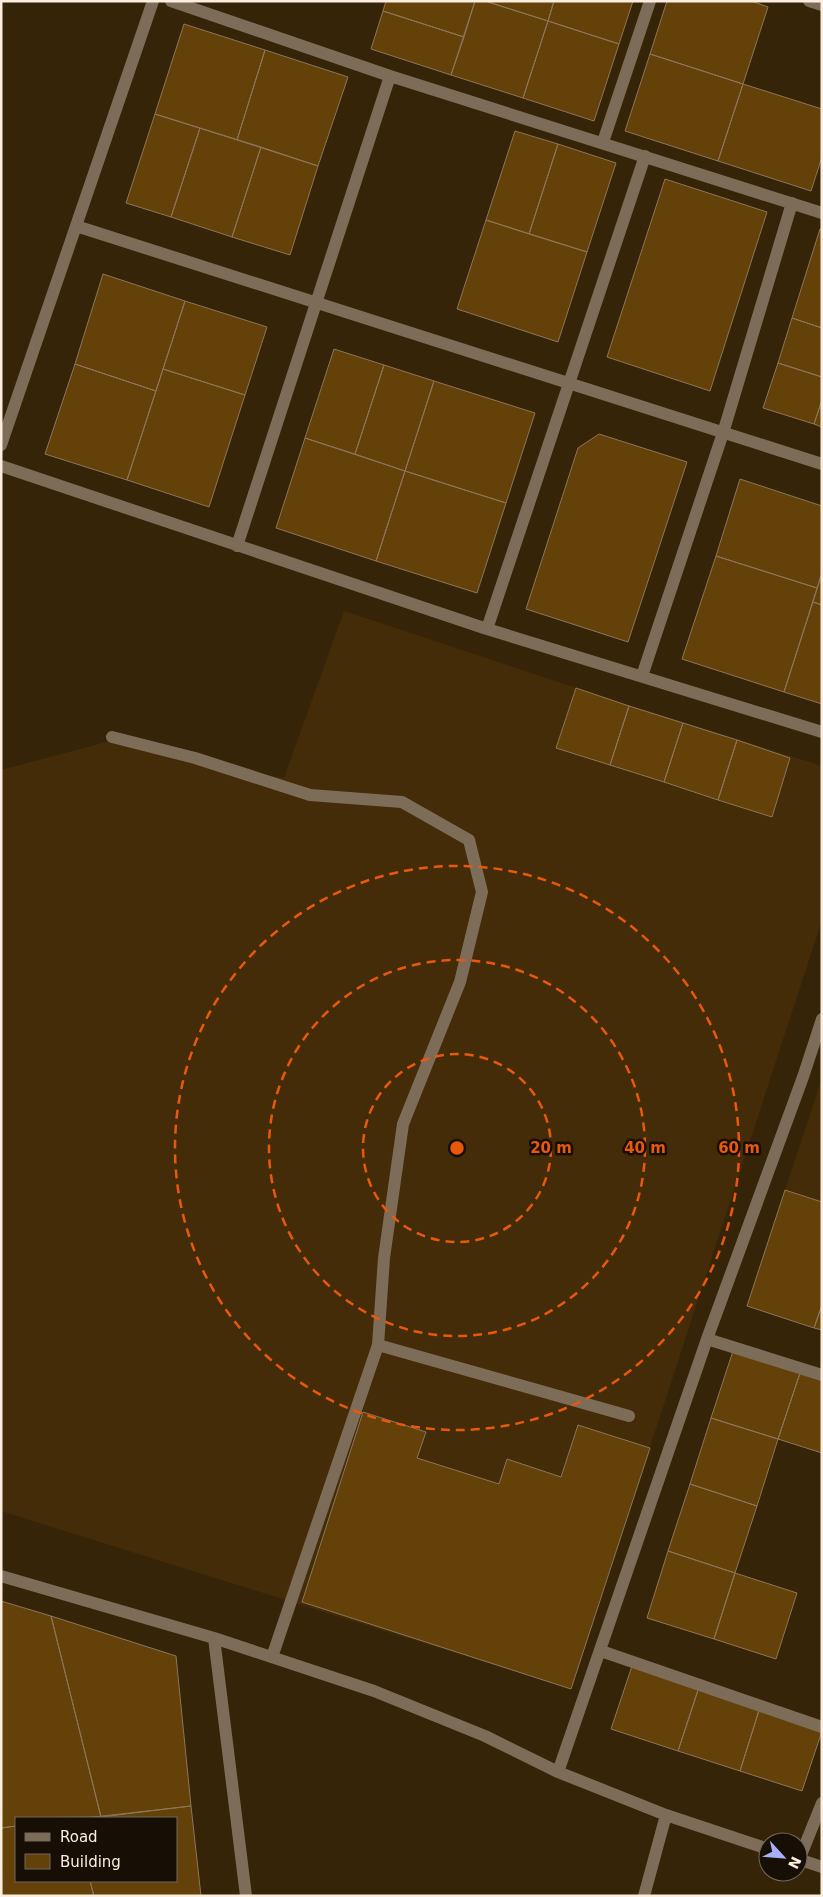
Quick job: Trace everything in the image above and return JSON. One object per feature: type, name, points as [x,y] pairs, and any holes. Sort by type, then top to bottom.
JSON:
[{"type":"street","points":[[1,445],[153,1]]},
{"type":"street","points":[[171,1],[390,76],[822,213]]},
{"type":"street","points":[[603,142],[650,1]]},
{"type":"street","points":[[809,1],[822,5]]},
{"type":"street","points":[[237,546],[390,76]]},
{"type":"street","points":[[488,629],[645,156]]},
{"type":"street","points":[[642,676],[723,433],[792,203]]},
{"type":"street","points":[[76,226],[315,304],[822,464]]},
{"type":"street","points":[[1,466],[488,629],[822,732]]},
{"type":"street","points":[[112,737],[195,758],[310,795],[402,802],[468,840],[482,892],[460,982],[403,1124],[384,1258],[378,1345],[272,1657]]},
{"type":"street","points":[[558,1772],[707,1339],[803,1077],[822,1019]]},
{"type":"street","points":[[707,1339],[822,1375]]},
{"type":"street","points":[[378,1345],[629,1416]]},
{"type":"street","points":[[1,1576],[214,1638],[392,1698],[485,1736],[558,1772],[666,1815],[758,1846]]},
{"type":"street","points":[[214,1638],[246,1896]]},
{"type":"street","points":[[601,1651],[822,1727]]},
{"type":"street","points":[[808,1835],[822,1802]]},
{"type":"street","points":[[644,1896],[666,1815]]},
{"type":"street","points":[[808,1862],[822,1867]]},
{"type":"shaded area","points":[[344,611],[576,688],[822,766],[822,920],[571,1689],[1,1511],[1,770],[114,740],[182,760],[284,778]]},
{"type":"shaded area","points":[[822,1079],[822,1202],[785,1190]]},
{"type":"building","points":[[386,1],[475,1],[464,37],[383,11]]},
{"type":"building","points":[[475,1],[485,1],[548,21],[523,98],[451,75]]},
{"type":"building","points":[[485,1],[554,1],[548,21]]},
{"type":"building","points":[[554,1],[633,1],[619,44],[548,21]]},
{"type":"building","points":[[667,1],[751,1],[768,7],[743,84],[650,54]]},
{"type":"building","points":[[383,11],[464,37],[451,75],[371,49]]},
{"type":"building","points":[[548,21],[619,44],[594,121],[523,98]]},
{"type":"building","points":[[184,24],[265,50],[237,140],[155,114]]},
{"type":"building","points":[[265,50],[348,77],[318,166],[237,140]]},
{"type":"building","points":[[650,54],[743,84],[718,161],[625,131]]},
{"type":"building","points":[[743,84],[822,109],[822,157],[811,191],[718,161]]},
{"type":"building","points":[[155,114],[200,128],[171,217],[126,203]]},
{"type":"building","points":[[200,128],[261,147],[232,237],[171,217]]},
{"type":"building","points":[[515,131],[558,144],[529,234],[486,220]]},
{"type":"building","points":[[558,144],[616,163],[587,252],[529,234]]},
{"type":"building","points":[[261,147],[318,166],[290,255],[232,237]]},
{"type":"building","points":[[665,179],[767,212],[710,391],[607,357]]},
{"type":"building","points":[[486,220],[587,252],[558,342],[457,309]]},
{"type":"building","points":[[820,229],[822,229],[822,328],[792,318]]},
{"type":"building","points":[[103,274],[185,301],[156,391],[75,364]]},
{"type":"building","points":[[185,301],[267,327],[245,395],[163,369]]},
{"type":"building","points":[[792,318],[822,328],[822,377],[778,363]]},
{"type":"building","points":[[334,349],[384,365],[355,454],[305,438]]},
{"type":"building","points":[[778,363],[822,377],[822,400],[814,424],[763,408]]},
{"type":"building","points":[[75,364],[156,391],[127,480],[45,454]]},
{"type":"building","points":[[384,365],[434,381],[405,471],[355,454]]},
{"type":"building","points":[[163,369],[245,395],[209,507],[127,480]]},
{"type":"building","points":[[434,381],[535,413],[506,503],[405,471]]},
{"type":"building","points":[[822,400],[822,427],[814,424]]},
{"type":"building","points":[[599,434],[687,462],[628,642],[526,609],[578,448]]},
{"type":"building","points":[[305,438],[405,471],[376,561],[276,528]]},
{"type":"building","points":[[405,471],[506,503],[477,593],[376,561]]},
{"type":"building","points":[[740,479],[822,506],[822,573],[817,588],[716,556]]},
{"type":"building","points":[[716,556],[817,588],[784,692],[682,659]]},
{"type":"building","points":[[822,573],[822,605],[813,602]]},
{"type":"building","points":[[813,602],[822,605],[822,704],[784,692]]},
{"type":"building","points":[[576,688],[629,706],[610,765],[556,748]]},
{"type":"building","points":[[629,706],[683,723],[664,782],[610,765]]},
{"type":"building","points":[[683,723],[737,740],[718,800],[664,782]]},
{"type":"building","points":[[737,740],[790,758],[772,817],[718,800]]},
{"type":"building","points":[[785,1190],[822,1202],[822,1305],[814,1328],[747,1306]]},
{"type":"building","points":[[822,1305],[822,1330],[814,1328]]},
{"type":"building","points":[[733,1351],[800,1373],[778,1439],[711,1418]]},
{"type":"building","points":[[800,1373],[822,1379],[822,1453],[778,1439]]},
{"type":"building","points":[[363,1412],[426,1432],[417,1458],[499,1484],[507,1459],[561,1477],[578,1425],[650,1448],[571,1689],[302,1602]]},
{"type":"building","points":[[711,1418],[778,1439],[757,1506],[690,1484]]},
{"type":"building","points":[[690,1484],[757,1506],[735,1573],[668,1551]]},
{"type":"building","points":[[668,1551],[735,1573],[714,1639],[647,1618]]},
{"type":"building","points":[[735,1573],[797,1593],[776,1659],[714,1639]]},
{"type":"building","points":[[1,1601],[51,1616],[101,1817],[15,1817],[15,1826],[1,1828]]},
{"type":"building","points":[[51,1616],[176,1656],[191,1806],[101,1817]]},
{"type":"building","points":[[633,1663],[700,1684],[678,1751],[611,1729]]},
{"type":"building","points":[[700,1684],[761,1704],[740,1771],[678,1751]]},
{"type":"building","points":[[761,1704],[822,1731],[802,1791],[740,1771]]},
{"type":"building","points":[[191,1806],[201,1896],[94,1896],[90,1882],[178,1882],[178,1817],[94,1817]]},
{"type":"building","points":[[15,1826],[15,1882],[90,1882],[94,1896],[2,1896],[1,1828]]}]
